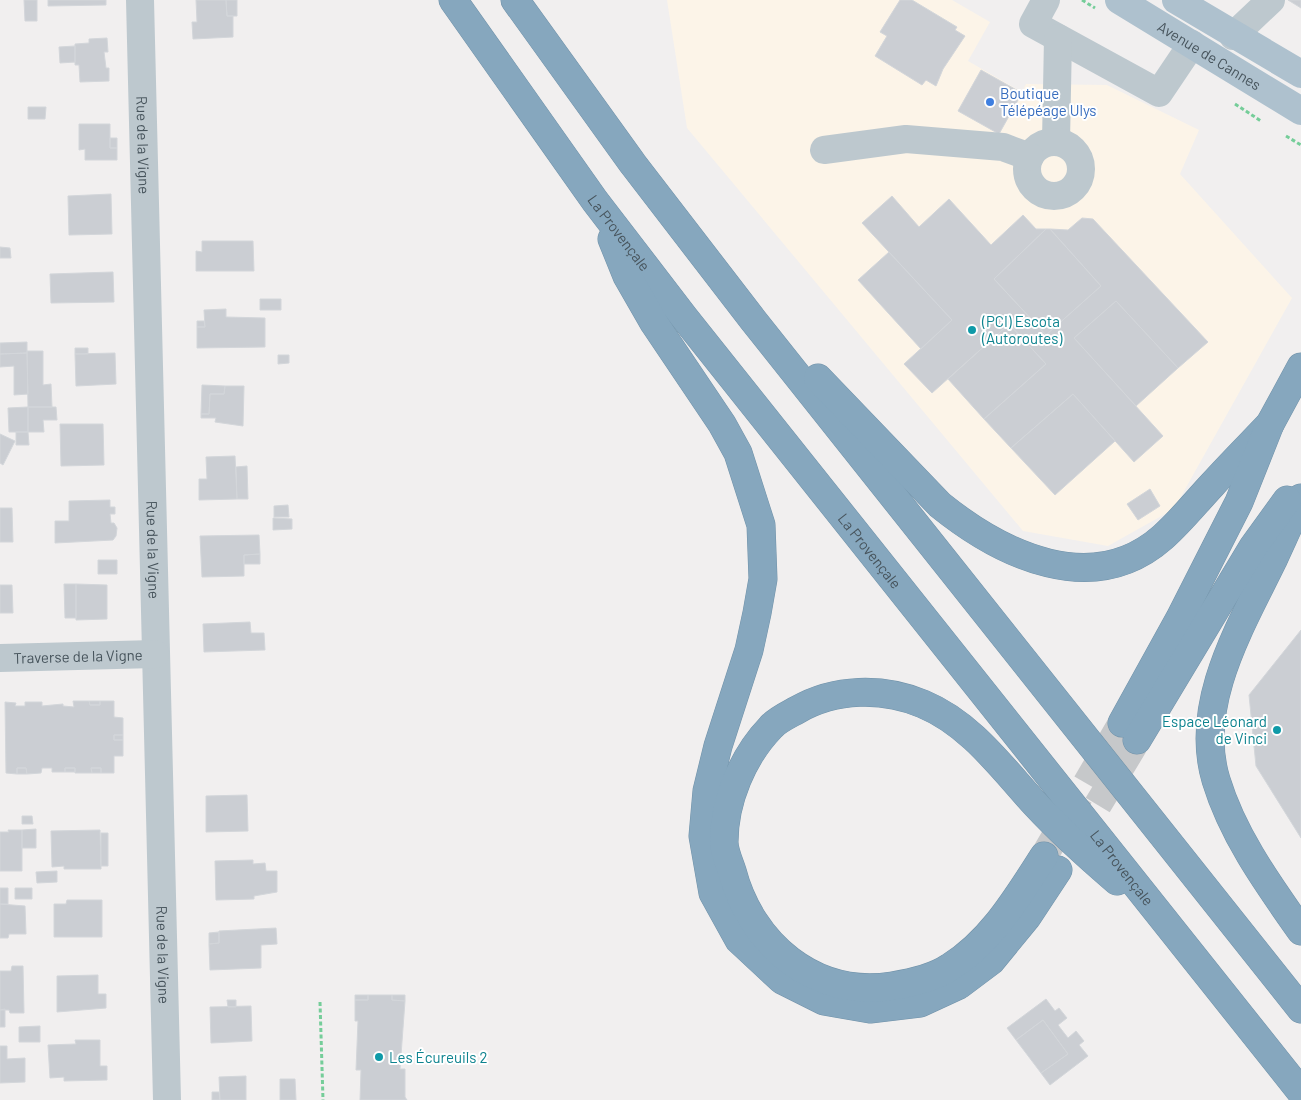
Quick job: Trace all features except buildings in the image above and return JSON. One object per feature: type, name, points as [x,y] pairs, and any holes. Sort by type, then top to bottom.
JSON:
[{"type":"highway","name":"La Provençale","points":[[453,0],[595,201],[684,317],[1301,1092]]},
{"type":"highway","points":[[515,0],[628,157],[753,320],[1301,1009]]},
{"type":"highway","points":[[595,201],[627,276],[650,316],[722,424],[738,453],[761,525],[763,579],[757,613],[749,650],[718,746],[707,791],[703,836],[713,893],[739,940],[782,980],[824,1001],[870,1009],[920,1003],[959,985],[991,961],[1027,917],[1051,863],[976,948],[948,969],[911,983],[870,989],[831,983],[793,964],[757,929],[736,888],[724,843],[731,796],[748,756],[772,724],[808,704],[848,692],[886,692],[924,704],[956,723],[986,748],[1037,806],[1082,850],[1166,922]]},
{"type":"highway","points":[[753,320],[817,377],[940,505],[988,539],[1013,551],[1057,564],[1093,568],[1115,563],[1139,553],[1162,538],[1270,424]]},
{"type":"highway","points":[[1301,369],[1270,424],[1239,502],[1180,618],[1130,732],[1253,546],[1301,482]]},
{"type":"highway","points":[[1301,498],[1236,637],[1214,701],[1211,726],[1215,778],[1230,818],[1259,871],[1301,932]]},
{"type":"main road","name":"Avenue de Cannes","points":[[1119,0],[1301,111]]},
{"type":"main road","name":"Avenue de Cannes","points":[[1176,0],[1301,74]]},
{"type":"street","name":"Rue de la Vigne","points":[[140,0],[166,1100]]},
{"type":"street","points":[[1046,0],[1033,24],[1159,93],[1192,44]]},
{"type":"street","points":[[1234,36],[1271,0]]},
{"type":"street","points":[[1056,141],[1058,38]]},
{"type":"street","points":[[824,150],[906,139],[1003,147],[1030,157]]},
{"type":"street","points":[[1056,141],[1072,148],[1081,163],[1079,182],[1065,194],[1047,196],[1032,184],[1027,166],[1030,157],[1040,145],[1056,141]]},
{"type":"street","name":"Traverse de la Vigne","points":[[0,658],[155,654]]},
{"type":"path","points":[[320,1002],[323,1100]]},
{"type":"shaded area","points":[[667,0],[952,0],[990,22],[968,61],[1022,92],[1026,84],[1107,85],[1199,130],[1180,174],[1292,298],[1174,509],[1108,546],[1023,531],[687,128]]},
{"type":"tunnel","points":[[1044,856],[1122,723]]},
{"type":"tunnel","points":[[1076,841],[1137,740]]},
{"type":"place","name":"Boutique Télépéage Ulys","points":[[990,102]]},
{"type":"place","name":"(PCI) Escota (Autoroutes)","points":[[972,330]]},
{"type":"place","name":"Espace Léonard de Vinci","points":[[1277,730]]},
{"type":"place","name":"Les Écureuils 2","points":[[379,1057]]}]
